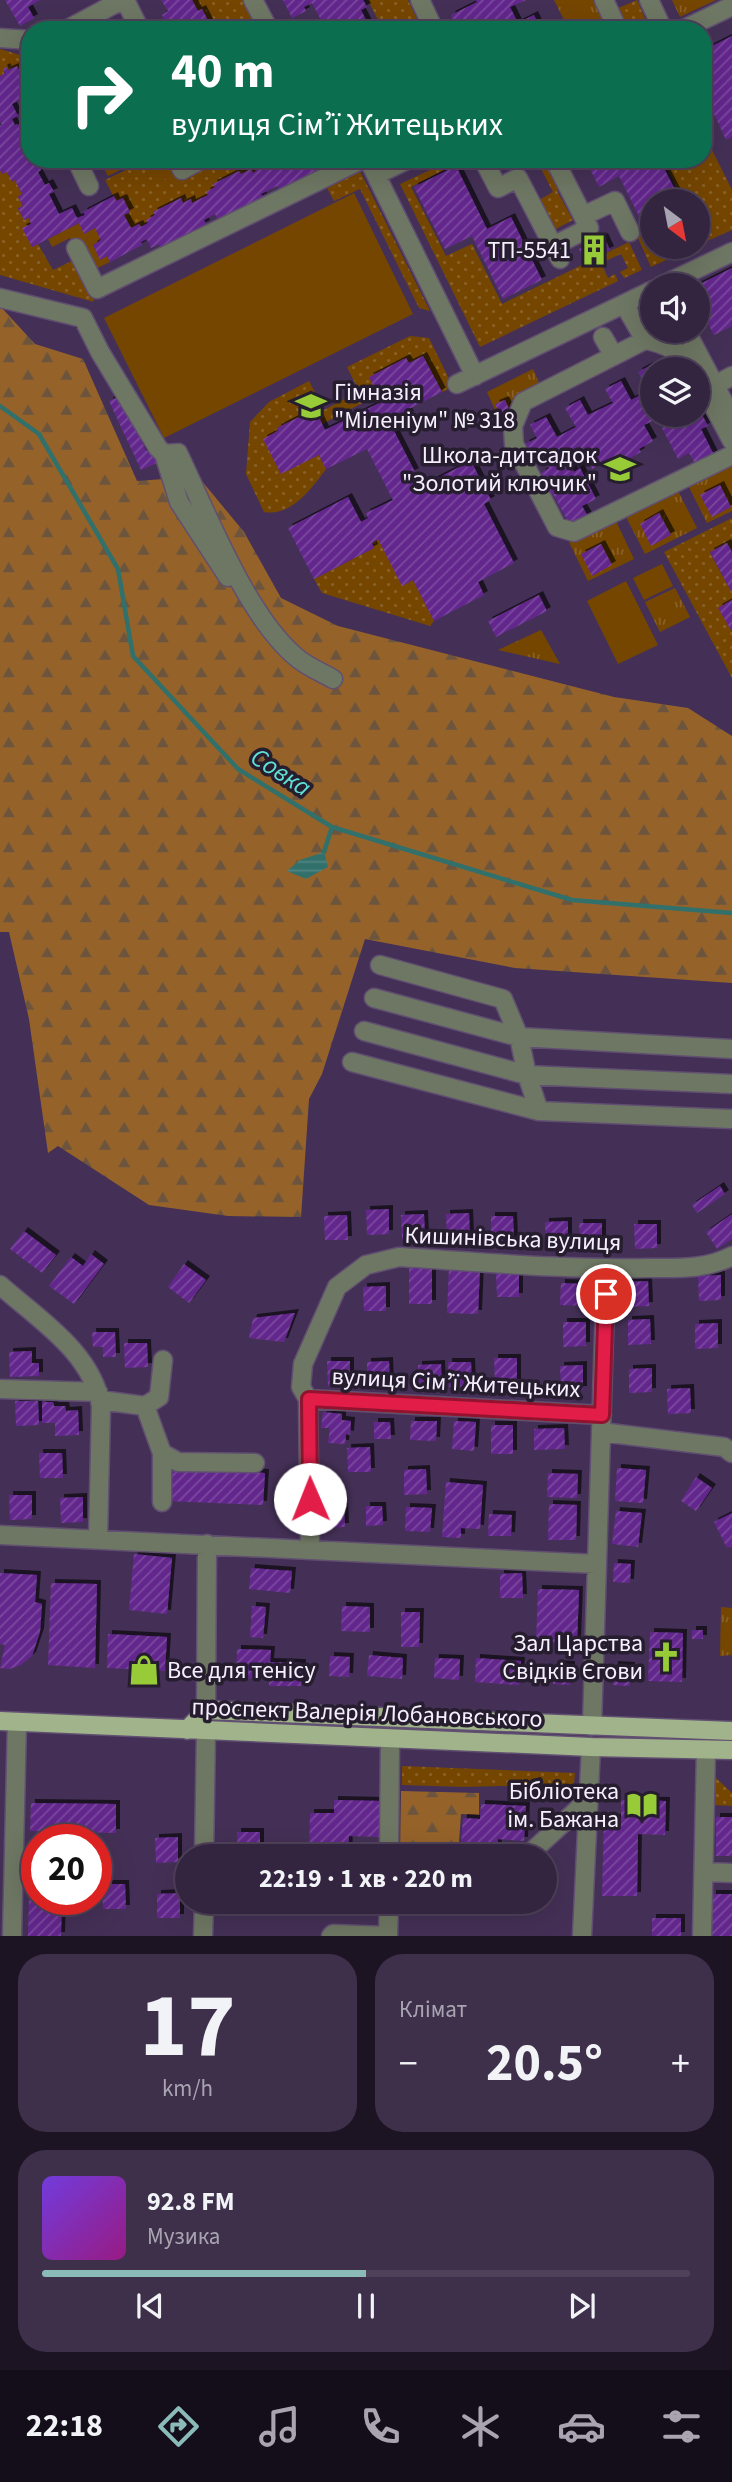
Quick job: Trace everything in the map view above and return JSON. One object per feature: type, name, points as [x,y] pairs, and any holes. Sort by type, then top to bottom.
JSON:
[{"type":"main road","name":"проспект Валерія Лобановського","points":[[206,1710],[732,1731]]},
{"type":"main road","points":[[187,1730],[206,1710]]},
{"type":"main road","name":"проспект Валерія Лобановського","points":[[8,1722],[591,1747],[732,1750]]},
{"type":"street","points":[[83,21],[123,0],[135,21]]},
{"type":"street","points":[[253,0],[264,21]]},
{"type":"street","points":[[420,0],[430,21]]},
{"type":"street","points":[[604,0],[614,21]]},
{"type":"street","points":[[642,0],[652,21]]},
{"type":"street","points":[[649,0],[659,21]]},
{"type":"street","points":[[701,21],[732,6]]},
{"type":"street","points":[[0,38],[21,39]]},
{"type":"street","points":[[80,168],[89,186]]},
{"type":"street","points":[[76,248],[97,289],[362,168]]},
{"type":"street","points":[[371,168],[475,376]]},
{"type":"street","points":[[488,168],[498,188],[518,178],[557,253],[589,228],[559,168]]},
{"type":"street","points":[[583,216],[615,201],[630,232]]},
{"type":"street","points":[[688,273],[732,252]]},
{"type":"street","points":[[457,384],[640,296]]},
{"type":"street","points":[[0,298],[83,318],[100,352],[131,389],[164,454],[178,453],[250,599],[272,631],[296,658],[332,679]]},
{"type":"street","points":[[624,304],[640,331]]},
{"type":"street","points":[[603,337],[614,356]]},
{"type":"street","points":[[640,343],[523,402],[513,426],[514,444],[557,527],[574,532],[732,455]]},
{"type":"street","points":[[659,343],[683,357]]},
{"type":"street","points":[[710,381],[732,376]]},
{"type":"street","points":[[710,388],[732,418]]},
{"type":"street","points":[[710,391],[732,441]]},
{"type":"street","points":[[380,965],[503,999],[519,1037],[527,1075],[539,1111]]},
{"type":"street","points":[[374,998],[519,1037],[732,1049]]},
{"type":"street","points":[[364,1031],[527,1075],[732,1084]]},
{"type":"street","points":[[352,1062],[539,1111],[732,1119]]},
{"type":"street","name":"Кишинівська вулиця","points":[[310,1550],[309,1399],[301,1387],[303,1364],[337,1287],[366,1265],[399,1257],[606,1269],[695,1268],[717,1264],[732,1256]]},
{"type":"street","points":[[592,1726],[606,1269]]},
{"type":"street","points":[[0,1286],[71,1348],[88,1368],[99,1396],[98,1539]]},
{"type":"street","points":[[0,1389],[99,1396],[145,1406],[159,1397],[163,1360]]},
{"type":"street","name":"вулиця Сімʼї Житецьких","points":[[309,1399],[602,1424],[724,1447],[732,1453]]},
{"type":"street","points":[[145,1406],[162,1453],[162,1502]]},
{"type":"street","points":[[162,1453],[178,1462],[255,1463]]},
{"type":"street","points":[[0,1535],[597,1564]]},
{"type":"street","points":[[206,1544],[206,1710]]},
{"type":"street","points":[[8,1722],[12,1936]]},
{"type":"street","points":[[204,1844],[206,1730]]},
{"type":"street","points":[[389,1844],[390,1739]]},
{"type":"street","points":[[582,1936],[591,1747]]},
{"type":"street","points":[[702,1936],[706,1749]]},
{"type":"street","points":[[540,1844],[590,1799]]},
{"type":"street","points":[[704,1872],[732,1873]]},
{"type":"street","points":[[203,1936],[204,1914]]},
{"type":"street","points":[[331,1936],[388,1936],[389,1914]]},
{"type":"green space","points":[[189,0],[243,0],[253,21],[208,21],[202,9],[198,11],[193,1]]},
{"type":"green space","points":[[368,0],[408,0],[418,21],[378,21]]},
{"type":"green space","points":[[554,0],[593,0],[603,21],[564,21]]},
{"type":"green space","points":[[637,0],[646,21],[621,21],[616,9]]},
{"type":"green space","points":[[672,0],[716,0],[680,17]]},
{"type":"green space","points":[[0,49],[21,55],[21,68],[18,69],[17,66],[8,70],[6,67],[3,69],[5,73],[0,76]]},
{"type":"green space","points":[[712,150],[732,190],[732,230],[710,240],[710,189],[677,189],[667,168],[712,168]]},
{"type":"green space","points":[[104,168],[124,168],[108,176]]},
{"type":"green space","points":[[130,168],[182,168],[186,175],[200,168],[260,168],[253,173],[241,174],[239,171],[213,184],[215,187],[207,192],[208,195],[192,203],[190,200],[183,203],[180,198],[154,212],[155,215],[141,227],[139,224],[131,228],[124,215],[130,212],[123,198],[116,201],[105,180]]},
{"type":"green space","points":[[147,168],[172,168],[175,174],[156,184]]},
{"type":"green space","points":[[358,168],[430,311],[419,308],[360,189],[334,201],[325,184]]},
{"type":"green space","points":[[434,168],[445,168],[411,187],[446,256],[472,244],[502,304],[629,242],[642,270],[624,278],[620,272],[628,268],[621,254],[601,263],[608,278],[615,274],[618,281],[480,347],[400,184]]},
{"type":"green space","points":[[541,168],[553,168],[563,188],[557,191],[573,220],[554,230],[539,200],[553,192]]},
{"type":"green space","points":[[0,170],[3,174],[7,172],[12,181],[15,180],[22,194],[18,197],[23,206],[18,209],[24,220],[29,218],[31,224],[23,228],[32,247],[38,244],[53,270],[74,260],[91,289],[94,302],[0,275]]},
{"type":"green space","points":[[354,193],[413,314],[164,438],[104,318]]},
{"type":"green space","points":[[79,223],[84,233],[95,228],[101,240],[93,245],[100,259],[107,256],[110,262],[89,272],[70,238],[52,247],[48,239]]},
{"type":"green space","points":[[647,259],[669,259],[651,267]]},
{"type":"green space","points":[[0,306],[35,344],[83,359],[137,481],[178,478],[201,480],[244,532],[281,598],[338,626],[614,697],[688,708],[732,736],[732,983],[515,968],[365,939],[322,1074],[309,1099],[301,1217],[228,1216],[149,1205],[58,1146],[48,1153],[29,1019],[9,932],[0,932]]},
{"type":"green space","points":[[410,336],[429,338],[453,387],[442,392],[423,356],[409,363],[378,395],[322,424],[314,409],[277,428],[319,455],[326,469],[292,506],[264,512],[246,474],[250,422],[269,402],[309,381],[324,410],[359,391],[347,367]]},
{"type":"green space","points":[[533,369],[540,385],[515,398],[511,415],[500,421],[487,392]]},
{"type":"green space","points":[[732,458],[732,511],[707,523],[686,481]]},
{"type":"green space","points":[[676,487],[697,528],[645,554],[624,513]]},
{"type":"green space","points":[[732,518],[732,550],[727,543],[710,553],[732,593],[732,600],[719,608],[732,632],[732,678],[664,552]]},
{"type":"green space","points":[[615,519],[634,559],[588,581],[569,542]]},
{"type":"green space","points":[[378,539],[403,585],[413,580],[434,621],[430,626],[322,593],[314,579],[374,548],[372,543]]},
{"type":"green space","points":[[662,564],[673,586],[644,600],[633,578]]},
{"type":"green space","points":[[626,581],[658,645],[618,664],[587,601]]},
{"type":"green space","points":[[675,588],[690,617],[660,632],[645,602]]},
{"type":"green space","points":[[541,630],[560,664],[498,650]]},
{"type":"green space","points":[[721,1607],[732,1608],[732,1655],[720,1656]]},
{"type":"green space","points":[[402,1766],[575,1773],[574,1784],[464,1787],[402,1785]]},
{"type":"green space","points":[[715,1777],[732,1793],[732,1806],[713,1805]]},
{"type":"green space","points":[[401,1791],[479,1793],[479,1815],[461,1814],[459,1844],[400,1844]]},
{"type":"shaded area","points":[[324,852],[328,867],[306,879],[287,871],[300,860]]},
{"type":"building","points":[[5,0],[40,0],[28,7],[34,18],[21,21],[20,26]]},
{"type":"building","points":[[161,0],[192,0],[198,11],[202,9],[208,21],[165,21],[162,15],[168,11]]},
{"type":"building","points":[[283,0],[363,0],[367,7],[361,10],[366,21],[321,21],[312,3],[304,7],[306,11],[292,18]]},
{"type":"building","points":[[476,0],[526,0],[510,7],[517,21],[453,21],[451,15],[477,2]]},
{"type":"building","points":[[534,15],[537,21],[522,21]]},
{"type":"building","points":[[732,36],[732,137],[726,140],[712,109],[712,46]]},
{"type":"building","points":[[17,66],[18,69],[21,68],[21,99],[12,104],[18,116],[12,119],[21,130],[21,168],[40,168],[38,172],[45,185],[49,183],[54,192],[49,194],[59,214],[72,208],[77,218],[114,196],[116,201],[123,198],[130,212],[124,215],[131,228],[139,224],[141,227],[155,215],[153,212],[181,198],[183,203],[191,199],[192,203],[208,195],[206,192],[215,187],[213,184],[239,171],[241,174],[251,169],[253,173],[260,168],[325,168],[280,191],[277,186],[261,194],[263,197],[218,220],[215,214],[204,220],[206,224],[160,248],[159,244],[151,248],[147,239],[141,242],[142,245],[110,262],[107,256],[100,260],[93,245],[101,240],[95,228],[84,234],[79,223],[32,247],[22,228],[31,224],[29,218],[24,220],[18,208],[23,206],[18,197],[22,194],[15,180],[12,182],[7,172],[2,174],[0,170],[0,76],[5,73],[3,69],[6,67],[8,70]]},
{"type":"building","points":[[457,168],[487,229],[511,217],[542,280],[503,299],[472,236],[445,249],[414,187]]},
{"type":"building","points":[[590,168],[664,168],[675,189],[640,189],[640,218],[619,176],[599,187]]},
{"type":"building","name":"ТП-5541","points":[[604,237],[610,250],[585,262],[579,249]]},
{"type":"building","points":[[732,268],[732,326],[714,335],[710,327],[710,279]]},
{"type":"building","points":[[423,356],[442,392],[407,410],[410,415],[391,425],[415,472],[409,475],[416,489],[471,461],[491,500],[484,504],[514,563],[478,582],[484,595],[434,621],[413,580],[402,586],[378,539],[372,543],[374,548],[314,579],[288,528],[348,497],[361,522],[368,518],[366,513],[393,500],[367,449],[326,469],[319,455],[281,474],[263,439],[278,431],[277,428],[315,409],[325,430],[381,402],[369,377],[406,358],[409,363]]},
{"type":"building","points":[[621,381],[631,400],[640,395],[640,427],[645,427],[653,441],[639,449],[641,452],[610,469],[606,462],[592,469],[580,446],[564,454],[574,472],[580,468],[596,499],[582,506],[589,518],[571,527],[553,494],[544,499],[537,486],[546,481],[541,473],[549,468],[542,454],[533,459],[525,444],[537,438],[530,425],[546,417],[557,437],[576,427],[565,408],[580,400],[588,415],[613,403],[605,389]]},
{"type":"building","points":[[119,397],[146,450],[157,457],[159,462],[141,470],[109,401]]},
{"type":"building","points":[[505,400],[510,411],[500,415],[495,404]]},
{"type":"building","points":[[706,427],[701,429],[715,457],[697,467],[689,453],[678,459],[662,428]]},
{"type":"building","points":[[720,485],[731,507],[712,517],[700,495]]},
{"type":"building","points":[[659,513],[671,535],[651,546],[640,524]]},
{"type":"building","points":[[727,543],[732,552],[732,593],[710,552]]},
{"type":"building","points":[[601,544],[612,565],[592,576],[581,554]]},
{"type":"building","points":[[539,595],[547,611],[496,637],[488,621]]},
{"type":"building","points":[[732,600],[732,632],[718,608]]},
{"type":"building","points":[[720,1186],[725,1194],[697,1213],[692,1205]]},
{"type":"building","points":[[389,1209],[389,1234],[367,1235],[366,1210]]},
{"type":"building","points":[[469,1213],[470,1238],[447,1239],[446,1214]]},
{"type":"building","points":[[424,1214],[425,1239],[402,1239],[401,1215]]},
{"type":"building","points":[[732,1214],[732,1239],[717,1249],[706,1232]]},
{"type":"building","points":[[347,1215],[348,1240],[325,1240],[324,1216]]},
{"type":"building","points":[[491,1216],[513,1216],[514,1241],[491,1241]]},
{"type":"building","points":[[568,1221],[568,1246],[546,1246],[545,1222]]},
{"type":"building","points":[[579,1223],[602,1223],[602,1247],[580,1248]]},
{"type":"building","points":[[634,1224],[657,1224],[657,1248],[635,1249]]},
{"type":"building","points":[[24,1231],[56,1255],[42,1273],[10,1249]]},
{"type":"building","points":[[91,1254],[104,1264],[74,1304],[49,1286],[71,1257],[83,1266]]},
{"type":"building","points":[[184,1264],[206,1280],[189,1303],[168,1287]]},
{"type":"building","points":[[409,1266],[432,1266],[432,1304],[409,1304]]},
{"type":"building","points":[[449,1267],[480,1268],[478,1314],[447,1313]]},
{"type":"building","points":[[519,1272],[519,1297],[497,1297],[496,1273]]},
{"type":"building","points":[[721,1275],[721,1300],[699,1301],[698,1276]]},
{"type":"building","points":[[648,1281],[649,1306],[626,1307],[626,1282]]},
{"type":"building","points":[[561,1283],[584,1284],[583,1306],[560,1305]]},
{"type":"building","points":[[386,1286],[386,1311],[364,1311],[363,1287]]},
{"type":"building","points":[[295,1313],[284,1342],[249,1338],[253,1318]]},
{"type":"building","points":[[650,1319],[651,1344],[628,1345],[628,1320]]},
{"type":"building","points":[[563,1322],[586,1322],[586,1346],[563,1347]]},
{"type":"building","points":[[718,1323],[718,1348],[695,1349],[695,1324]]},
{"type":"building","points":[[92,1332],[115,1332],[116,1357],[103,1357],[103,1347],[93,1347]]},
{"type":"building","points":[[124,1343],[147,1343],[148,1367],[125,1368]]},
{"type":"building","points":[[32,1351],[32,1363],[39,1363],[39,1376],[10,1377],[9,1352]]},
{"type":"building","points":[[494,1358],[517,1358],[517,1383],[495,1383]]},
{"type":"building","points":[[327,1361],[350,1361],[350,1385],[328,1386]]},
{"type":"building","points":[[389,1361],[390,1386],[367,1387],[367,1362]]},
{"type":"building","points":[[448,1362],[471,1362],[472,1386],[449,1387]]},
{"type":"building","points":[[441,1364],[442,1389],[419,1389],[418,1365]]},
{"type":"building","points":[[583,1365],[583,1390],[561,1390],[560,1366]]},
{"type":"building","points":[[652,1368],[652,1392],[629,1393],[629,1369]]},
{"type":"building","points":[[690,1388],[691,1413],[668,1414],[667,1389]]},
{"type":"building","points":[[15,1401],[38,1401],[39,1425],[16,1426]]},
{"type":"building","points":[[42,1402],[65,1406],[66,1411],[78,1410],[79,1435],[55,1436],[55,1423],[42,1423]]},
{"type":"building","points":[[323,1412],[342,1414],[342,1420],[351,1421],[350,1435],[346,1434],[345,1444],[328,1443],[330,1428],[321,1428]]},
{"type":"building","points":[[411,1421],[437,1421],[436,1441],[410,1440]]},
{"type":"building","points":[[454,1421],[476,1422],[474,1451],[452,1449]]},
{"type":"building","points":[[374,1422],[390,1422],[391,1439],[374,1439]]},
{"type":"building","points":[[491,1425],[513,1425],[513,1454],[491,1454]]},
{"type":"building","points":[[564,1428],[565,1449],[534,1450],[534,1429]]},
{"type":"building","points":[[370,1447],[371,1472],[348,1472],[347,1448]]},
{"type":"building","points":[[39,1453],[62,1453],[63,1478],[40,1478]]},
{"type":"building","points":[[617,1468],[646,1470],[643,1503],[615,1501]]},
{"type":"building","points":[[168,1469],[265,1473],[263,1505],[167,1501]]},
{"type":"building","points":[[426,1469],[427,1494],[404,1495],[404,1470]]},
{"type":"building","points":[[548,1473],[578,1474],[577,1498],[547,1497]]},
{"type":"building","points":[[696,1477],[712,1488],[696,1511],[681,1501]]},
{"type":"building","points":[[446,1482],[483,1485],[480,1529],[461,1528],[461,1538],[442,1537]]},
{"type":"building","points":[[9,1495],[32,1495],[32,1519],[10,1520]]},
{"type":"building","points":[[83,1497],[83,1522],[61,1523],[60,1498]]},
{"type":"building","points":[[549,1504],[577,1505],[576,1540],[548,1540]]},
{"type":"building","points":[[366,1506],[382,1506],[383,1525],[366,1526]]},
{"type":"building","points":[[344,1507],[345,1527],[324,1528],[323,1508]]},
{"type":"building","points":[[406,1507],[432,1508],[430,1532],[405,1531]]},
{"type":"building","points":[[616,1511],[642,1513],[638,1547],[612,1544]]},
{"type":"building","points":[[732,1513],[732,1546],[727,1548],[714,1522]]},
{"type":"building","points":[[489,1514],[512,1515],[511,1536],[488,1536]]},
{"type":"building","points":[[134,1554],[172,1558],[167,1614],[129,1610]]},
{"type":"building","points":[[614,1563],[631,1564],[630,1583],[613,1582]]},
{"type":"building","points":[[251,1568],[292,1571],[290,1593],[249,1589]]},
{"type":"building","points":[[0,1573],[37,1575],[35,1602],[42,1604],[40,1632],[32,1656],[21,1665],[10,1669],[0,1668],[5,1645],[0,1644]]},
{"type":"building","points":[[522,1573],[523,1598],[500,1598],[500,1574]]},
{"type":"building","points":[[51,1583],[97,1584],[95,1668],[48,1665]]},
{"type":"building","points":[[538,1589],[579,1590],[577,1643],[536,1642]]},
{"type":"building","points":[[252,1606],[266,1607],[263,1638],[250,1637]]},
{"type":"building","points":[[342,1606],[370,1607],[370,1632],[341,1631]]},
{"type":"building","points":[[401,1612],[420,1612],[419,1647],[401,1647]]},
{"type":"building","points":[[692,1630],[703,1630],[703,1639],[692,1639]]},
{"type":"building","name":"Зал Царства Свідків Єгови","points":[[650,1632],[683,1633],[682,1682],[648,1681]]},
{"type":"building","points":[[108,1634],[167,1637],[165,1671],[107,1668]]},
{"type":"building","points":[[237,1649],[271,1650],[270,1662],[302,1663],[301,1686],[269,1686],[269,1679],[236,1678]]},
{"type":"building","points":[[369,1655],[403,1658],[402,1679],[367,1676]]},
{"type":"building","points":[[330,1656],[350,1657],[349,1677],[329,1676]]},
{"type":"building","points":[[435,1658],[460,1659],[459,1680],[434,1678]]},
{"type":"building","points":[[476,1658],[521,1661],[519,1685],[475,1682]]},
{"type":"building","points":[[554,1664],[571,1665],[570,1685],[553,1684]]},
{"type":"building","points":[[614,1665],[631,1666],[630,1686],[613,1685]]},
{"type":"building","points":[[334,1800],[381,1801],[380,1837],[349,1836],[349,1844],[309,1844],[310,1813],[334,1813]]},
{"type":"building","points":[[621,1800],[666,1801],[665,1835],[638,1834],[637,1896],[602,1896],[604,1818],[621,1818]]},
{"type":"building","points":[[31,1803],[116,1804],[116,1833],[112,1833],[112,1824],[30,1824]]},
{"type":"building","points":[[481,1804],[526,1806],[524,1841],[498,1839],[498,1844],[461,1844],[463,1818],[480,1819]]},
{"type":"building","points":[[716,1817],[732,1817],[732,1856],[716,1856]]},
{"type":"building","points":[[237,1832],[260,1832],[260,1844],[237,1844]]},
{"type":"building","points":[[178,1837],[178,1844],[175,1844],[175,1862],[156,1863],[155,1838]]},
{"type":"building","points":[[112,1884],[125,1884],[126,1909],[112,1909]]},
{"type":"building","points":[[175,1893],[175,1914],[180,1914],[180,1918],[157,1918],[157,1894]]},
{"type":"building","points":[[712,1894],[732,1894],[732,1936],[712,1936]]},
{"type":"building","points":[[28,1915],[62,1915],[61,1936],[28,1936]]},
{"type":"building","points":[[652,1918],[681,1918],[681,1936],[652,1936]]},
{"type":"waterway","name":"Совка","points":[[0,406],[39,434],[118,569],[133,656],[238,769],[332,827],[572,900],[732,913]]},
{"type":"waterway","points":[[324,852],[332,827]]},
{"type":"place","name":"ТП-5541","points":[[594,250]]},
{"type":"place","name":"Гімназія \"Міленіум\" № 318","points":[[311,406]]},
{"type":"place","name":"Школа-дитсадок \"Золотий ключик\"","points":[[620,469]]},
{"type":"place","name":"Зал Царства Свідків Єгови","points":[[666,1657]]},
{"type":"place","name":"Все для тенісу","points":[[144,1670]]},
{"type":"place","name":"Бібліотека ім. Бажана","points":[[642,1805]]},
{"type":"route","points":[[310,1499],[309,1399],[602,1415],[606,1294]]}]
